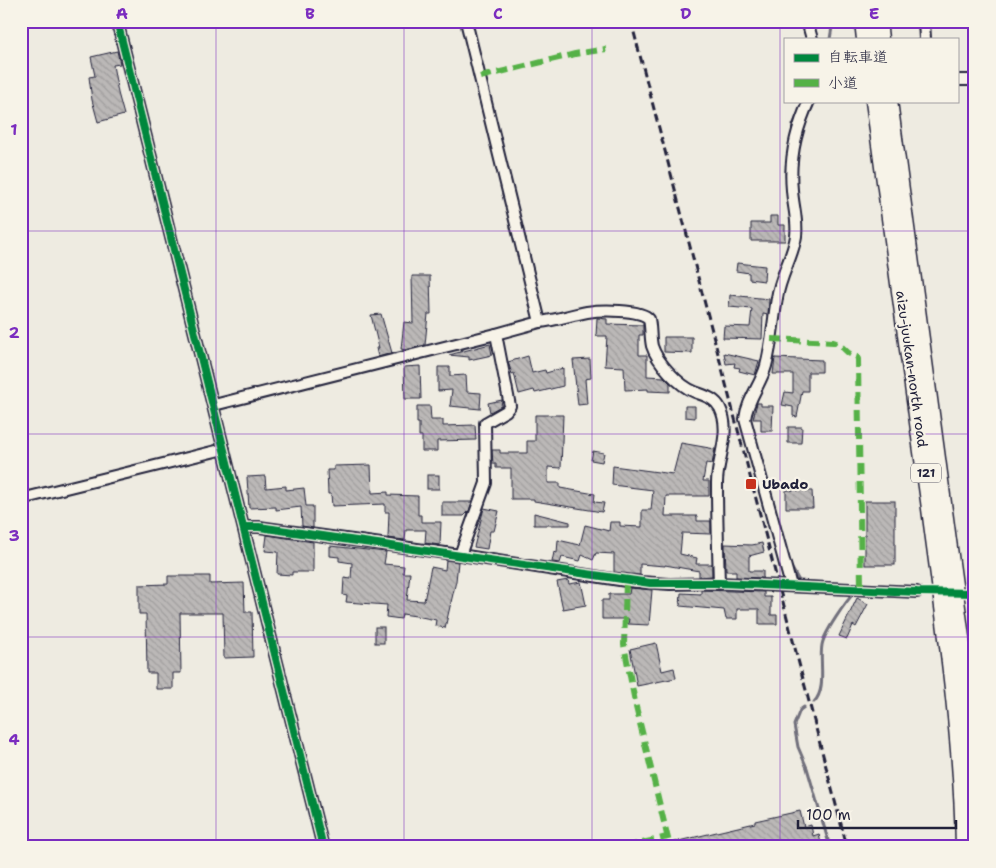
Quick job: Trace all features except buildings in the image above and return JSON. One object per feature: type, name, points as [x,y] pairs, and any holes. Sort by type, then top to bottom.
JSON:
[{"type":"highway","points":[[864,21],[866,38]]},
{"type":"highway","points":[[877,21],[879,38]]},
{"type":"highway","name":"aizu-juukan-north road","points":[[875,102],[933,525],[956,712],[964,805],[965,847]]},
{"type":"highway","name":"aizu-juukan-north road","points":[[888,102],[970,712],[975,763]]},
{"type":"street","points":[[118,21],[323,847]]},
{"type":"street","points":[[466,21],[540,322]]},
{"type":"street","points":[[807,21],[812,38]]},
{"type":"street","points":[[924,21],[925,38]]},
{"type":"street","points":[[958,80],[975,80]]},
{"type":"street","points":[[791,586],[744,419],[746,409],[761,381],[766,367],[778,292],[794,245],[797,215],[792,192],[791,166],[798,132],[809,102]]},
{"type":"street","points":[[214,405],[540,322],[590,312],[615,311],[644,314],[649,319],[651,340],[655,354],[666,369],[691,390],[716,403],[721,412],[725,429],[717,471],[719,582]]},
{"type":"street","points":[[460,555],[486,486],[485,423],[506,411],[510,406],[496,334]]},
{"type":"street","points":[[21,499],[224,449]]},
{"type":"street","points":[[244,527],[259,526],[626,581],[670,584],[719,582],[917,592]]},
{"type":"waterway","points":[[830,38],[833,21]]},
{"type":"waterway","points":[[792,135],[793,125],[797,117]]},
{"type":"waterway","points":[[787,163],[788,199]]},
{"type":"waterway","points":[[782,264],[788,249]]},
{"type":"waterway","points":[[754,383],[763,358],[766,339]]},
{"type":"waterway","points":[[790,565],[799,581],[824,583]]},
{"type":"waterway","points":[[814,702],[818,697],[821,683],[822,645],[836,617],[855,592]]},
{"type":"waterway","points":[[804,707],[800,710],[794,725],[798,747],[807,768],[830,847]]},
{"type":"tunnel","points":[[917,592],[975,593]]},
{"type":"railway","points":[[631,21],[847,847]]},
{"type":"marked path","points":[[480,77],[575,54],[606,49]]},
{"type":"marked path","points":[[771,339],[833,342],[858,359],[861,589]]},
{"type":"marked path","points":[[626,581],[624,645],[636,707],[670,847]]},
{"type":"marked path","points":[[625,847],[667,837]]},
{"type":"cycle path","points":[[117,21],[323,847]]},
{"type":"cycle path","points":[[244,527],[259,527],[650,583],[719,583],[975,593]]},
{"type":"place","name":"Ubado","points":[[751,484]]}]
